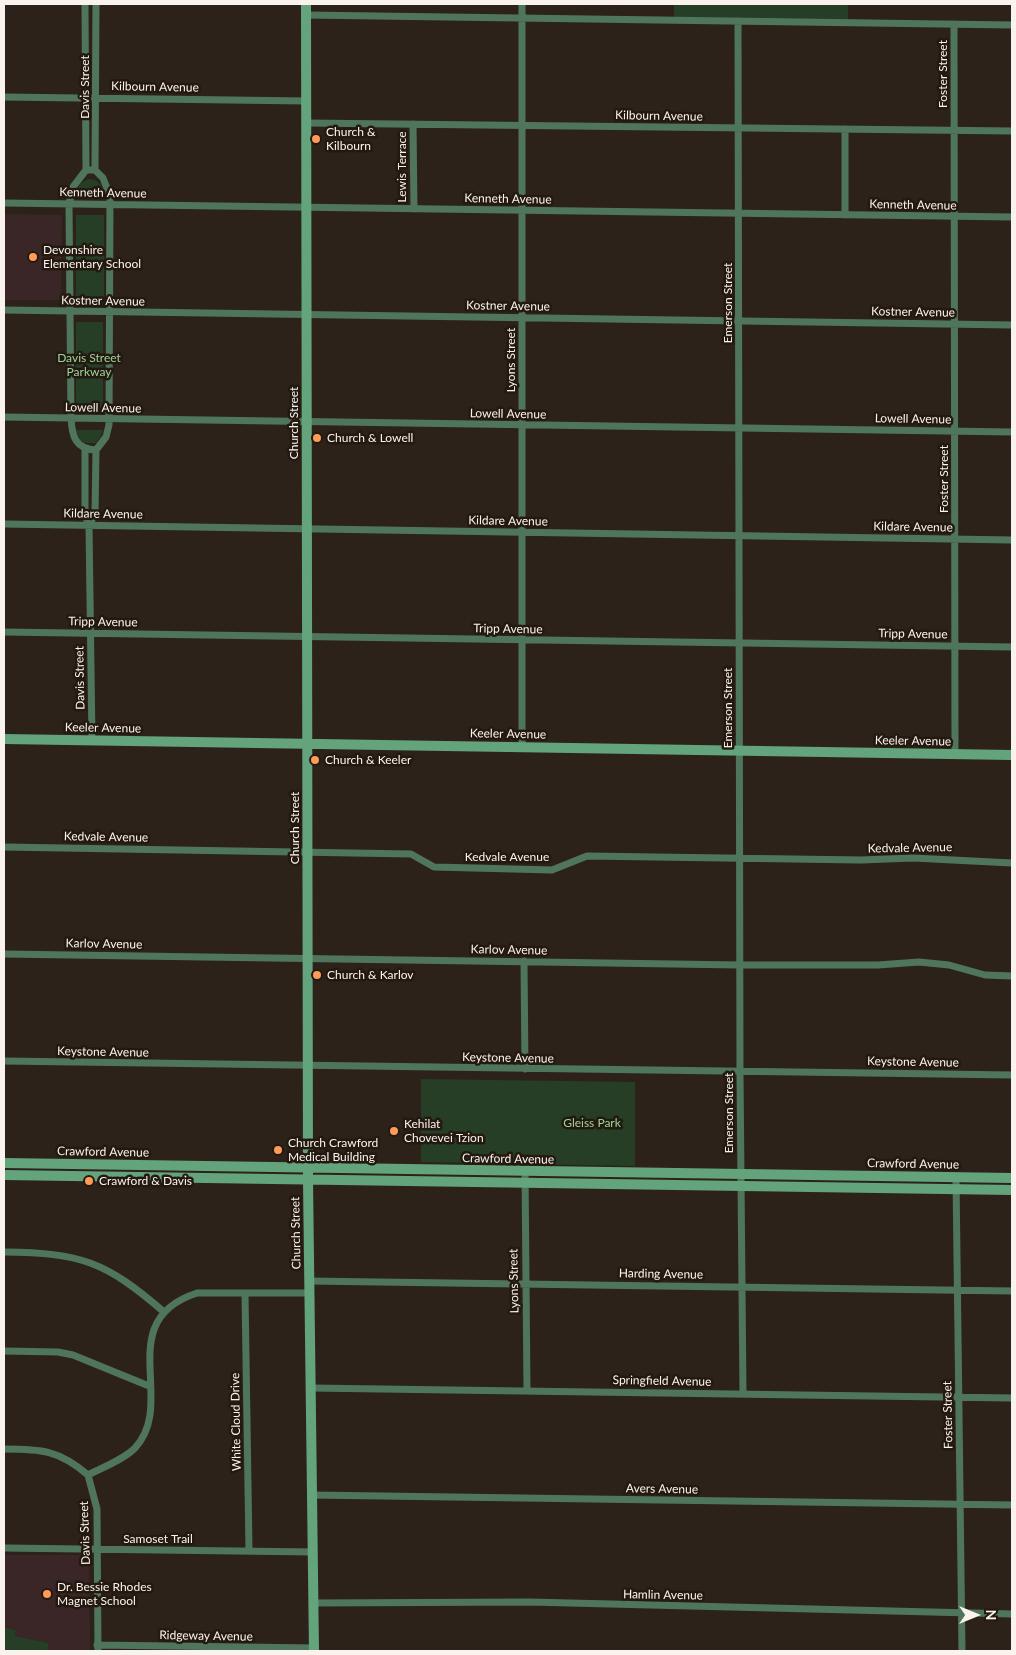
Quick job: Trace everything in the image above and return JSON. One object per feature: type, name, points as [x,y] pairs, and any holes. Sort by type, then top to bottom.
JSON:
[{"type":"street","name":"Davis Street","points":[[85,4],[86,170]]},
{"type":"street","name":"Davis Street","points":[[89,526],[96,513],[96,450],[106,437],[110,419],[110,204],[107,186],[95,170],[96,4]]},
{"type":"street","name":"Church Street","points":[[306,4],[307,1066],[314,1650]]},
{"type":"street","name":"Lyons Street","points":[[522,4],[522,747]]},
{"type":"street","points":[[306,15],[1012,25]]},
{"type":"street","name":"Emerson Street","points":[[738,21],[740,1175],[743,1394]]},
{"type":"street","name":"Foster Street","points":[[954,24],[955,754]]},
{"type":"street","name":"Kilbourn Avenue","points":[[4,96],[306,101]]},
{"type":"street","name":"Kilbourn Avenue","points":[[306,123],[1012,131]]},
{"type":"street","name":"Lewis Terrace","points":[[414,124],[414,209]]},
{"type":"street","points":[[845,130],[845,215]]},
{"type":"street","points":[[95,170],[86,170],[73,187],[69,204],[71,418],[74,438],[85,449],[96,450]]},
{"type":"street","name":"Kenneth Avenue","points":[[4,203],[1012,217]]},
{"type":"street","name":"Kostner Avenue","points":[[4,310],[1012,325]]},
{"type":"street","name":"Lowell Avenue","points":[[4,417],[1012,432]]},
{"type":"street","name":"Davis Street","points":[[85,449],[85,514],[89,526],[92,740]]},
{"type":"street","name":"Kildare Avenue","points":[[4,524],[1012,540]]},
{"type":"street","name":"Tripp Avenue","points":[[4,632],[1012,647]]},
{"type":"street","name":"Keeler Avenue","points":[[4,739],[1012,754]]},
{"type":"street","name":"Kedvale Avenue","points":[[4,846],[411,854],[434,867],[552,870],[587,856],[861,860],[914,858],[1012,863]]},
{"type":"street","name":"Karlov Avenue","points":[[4,954],[740,965],[931,963],[985,975],[1012,976]]},
{"type":"street","points":[[524,961],[525,1069]]},
{"type":"street","name":"Keystone Avenue","points":[[4,1061],[1012,1075]]},
{"type":"street","name":"Crawford Avenue","points":[[4,1163],[1012,1178]]},
{"type":"street","points":[[91,1164],[91,1176]]},
{"type":"street","name":"Lyons Street","points":[[525,1172],[527,1390]]},
{"type":"street","name":"Crawford Avenue","points":[[4,1175],[1012,1190]]},
{"type":"street","name":"Foster Street","points":[[956,1178],[962,1651]]},
{"type":"street","points":[[4,1252],[58,1254],[82,1259],[105,1268],[124,1279],[164,1312]]},
{"type":"street","name":"Harding Avenue","points":[[309,1282],[742,1286],[1012,1291]]},
{"type":"street","points":[[4,1448],[38,1449],[52,1452],[77,1465],[88,1475],[122,1457],[134,1448],[142,1437],[150,1411],[150,1345],[153,1332],[164,1312],[185,1297],[197,1293],[309,1293]]},
{"type":"street","name":"White Cloud Drive","points":[[245,1294],[249,1550]]},
{"type":"street","points":[[4,1351],[58,1352],[73,1355],[149,1386]]},
{"type":"street","name":"Springfield Avenue","points":[[311,1388],[1012,1398]]},
{"type":"street","name":"Davis Street","points":[[88,1475],[97,1509],[98,1648]]},
{"type":"street","name":"Avers Avenue","points":[[312,1496],[1012,1505]]},
{"type":"street","name":"Samoset Trail","points":[[4,1548],[313,1552]]},
{"type":"street","name":"Hamlin Avenue","points":[[314,1603],[530,1602],[1012,1614]]},
{"type":"street","name":"Ridgeway Avenue","points":[[98,1648],[314,1650]]},
{"type":"shaded area","name":"Devonshire Elementary School","points":[[4,214],[62,215],[61,300],[4,300]]},
{"type":"shaded area","name":"Dr. Bessie Rhodes Magnet School","points":[[4,1555],[84,1555],[89,1558],[90,1651],[48,1651],[47,1643],[15,1636],[16,1630],[4,1627]]},
{"type":"green space","points":[[674,4],[848,4],[848,21],[674,17]]},
{"type":"green space","points":[[88,179],[99,183],[104,193],[76,194],[80,184]]},
{"type":"green space","points":[[76,215],[104,215],[104,301],[76,301]]},
{"type":"green space","name":"Davis Street Parkway","points":[[76,322],[103,322],[103,408],[76,408]]},
{"type":"green space","points":[[76,430],[103,430],[96,443],[84,443],[80,440]]},
{"type":"green space","name":"Gleiss Park","points":[[421,1079],[635,1082],[635,1166],[421,1162]]},
{"type":"green space","points":[[4,1627],[16,1630],[15,1636],[48,1643],[48,1651],[4,1651]]},
{"type":"place","name":"Church & Kilbourn","points":[[316,139]]},
{"type":"place","name":"Devonshire Elementary School","points":[[33,257]]},
{"type":"place","name":"Church & Lowell","points":[[317,438]]},
{"type":"place","name":"Church & Keeler","points":[[315,760]]},
{"type":"place","name":"Church & Karlov","points":[[317,975]]},
{"type":"place","name":"Kehilat Chovevei Tzion","points":[[394,1131]]},
{"type":"place","name":"Church Crawford Medical Building","points":[[278,1150]]},
{"type":"place","name":"Crawford & Davis","points":[[89,1181]]},
{"type":"place","name":"Dr. Bessie Rhodes Magnet School","points":[[47,1594]]}]
